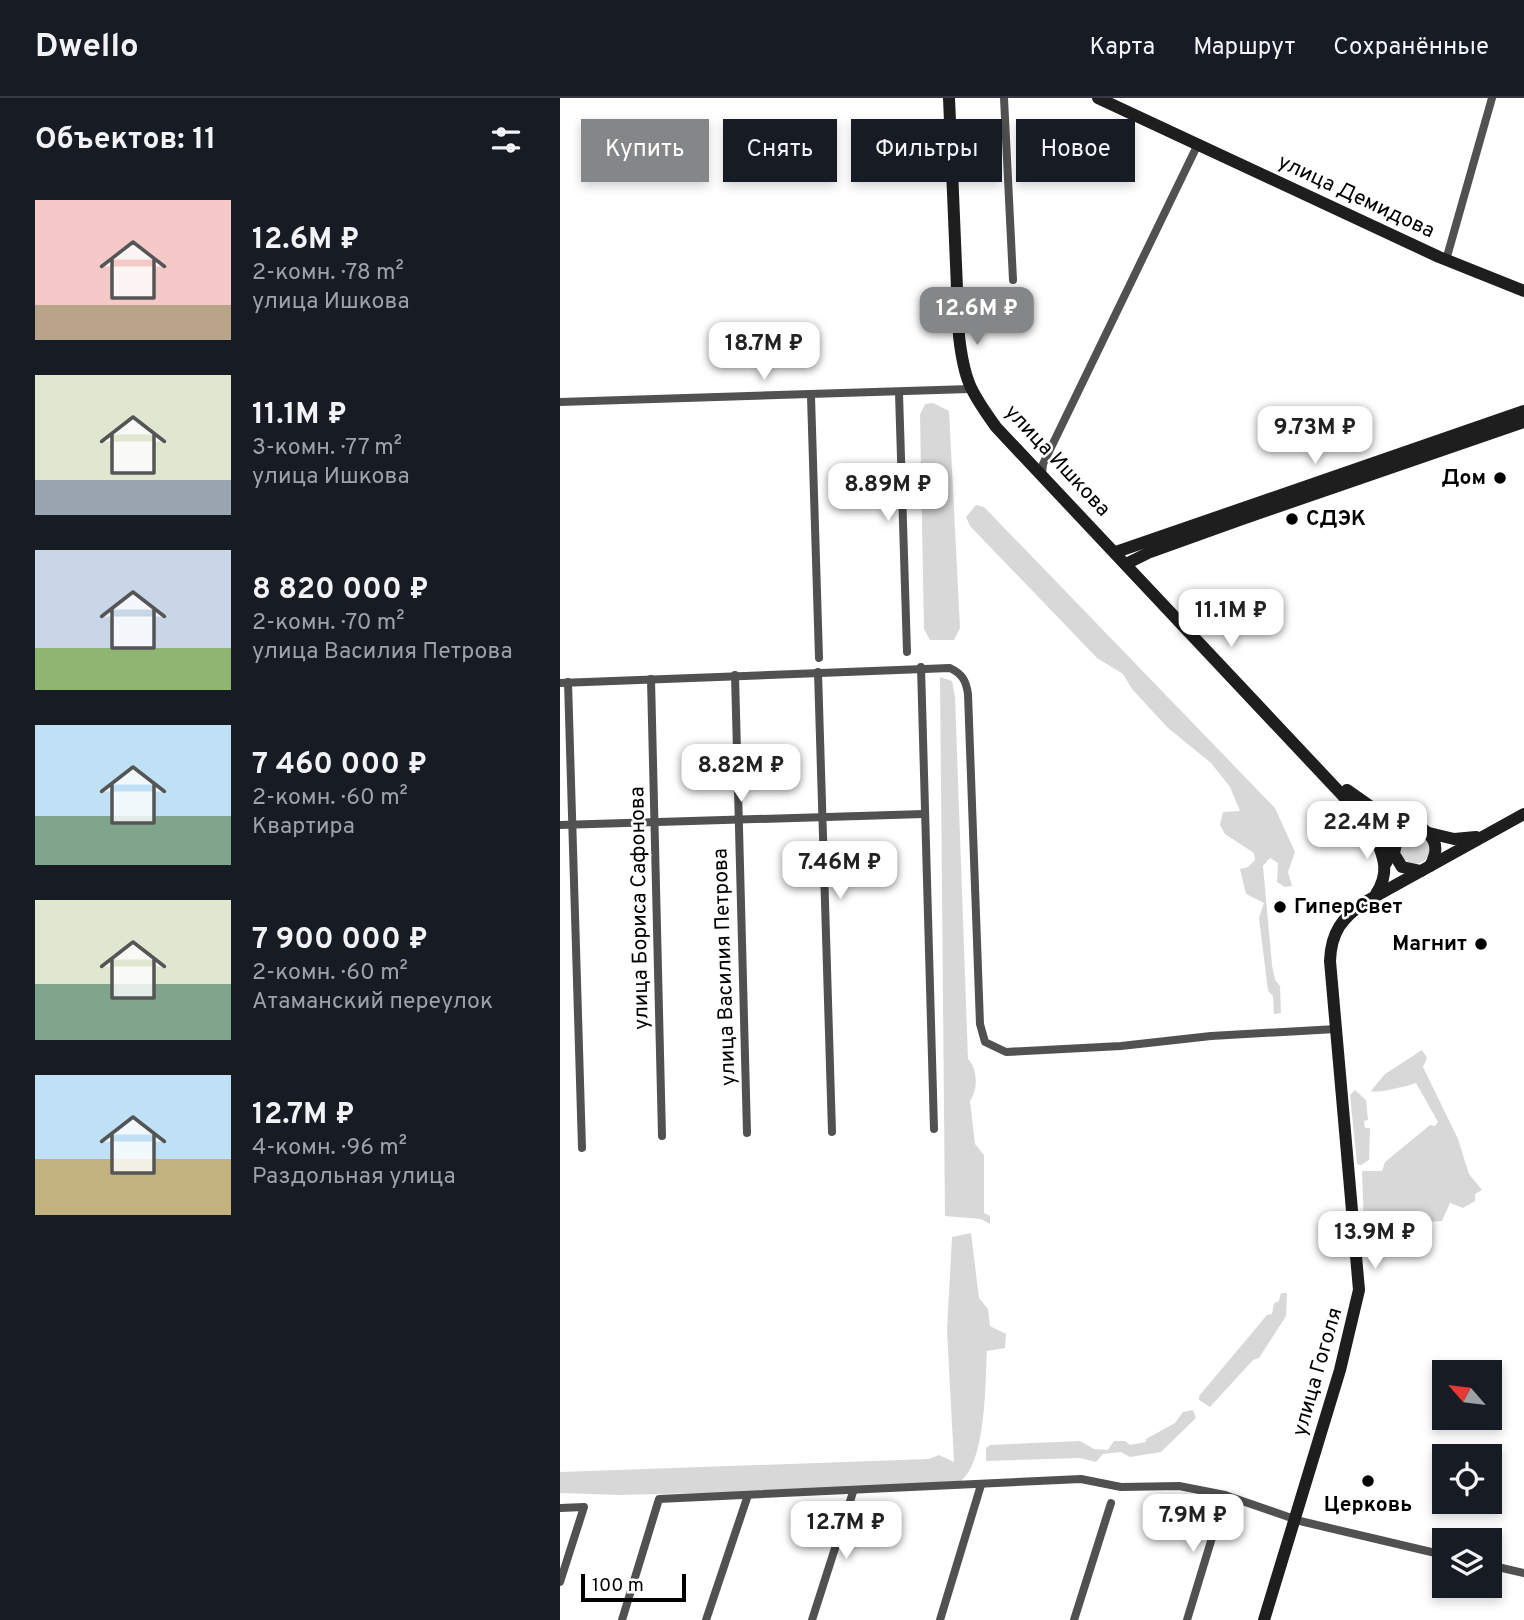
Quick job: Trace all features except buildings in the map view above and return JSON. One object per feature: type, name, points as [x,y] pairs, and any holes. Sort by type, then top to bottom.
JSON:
[{"type":"street","name":"улица Ишкова","points":[[949,98],[959,336],[963,372],[970,389],[996,427],[1321,769],[1393,849]]},
{"type":"street","points":[[1004,98],[1013,280]]},
{"type":"street","name":"улица Демидова","points":[[1098,98],[1446,260],[1524,291]]},
{"type":"street","points":[[1446,260],[1492,98]]},
{"type":"street","points":[[1042,474],[1043,464],[1198,144]]},
{"type":"street","points":[[560,402],[970,389]]},
{"type":"street","points":[[899,393],[907,652]]},
{"type":"street","points":[[811,396],[819,658]]},
{"type":"street","points":[[1116,552],[1524,411]]},
{"type":"street","points":[[1126,564],[1242,519],[1524,422]]},
{"type":"street","points":[[921,667],[934,1129]]},
{"type":"street","points":[[582,1148],[572,825],[564,683],[921,667],[950,668],[960,673],[966,682],[980,1024],[985,1042],[1006,1052],[1336,1029]]},
{"type":"street","points":[[818,672],[832,1132]]},
{"type":"street","name":"улица Василия Петрова","points":[[735,675],[747,1133]]},
{"type":"street","name":"улица Бориса Сафонова","points":[[651,680],[662,1136]]},
{"type":"street","name":"улица Ишкова","points":[[1321,769],[1376,811],[1413,828]]},
{"type":"street","points":[[560,825],[924,814]]},
{"type":"street","name":"улица Гоголя","points":[[1264,1620],[1340,1370],[1359,1290],[1330,961],[1332,938],[1346,916],[1375,895],[1524,814]]},
{"type":"street","points":[[1375,895],[1382,885],[1386,863],[1397,838],[1413,828],[1454,839],[1486,835]]},
{"type":"street","points":[[1373,829],[1386,863]]},
{"type":"street","points":[[1393,849],[1402,867],[1426,869],[1436,848],[1428,833]]},
{"type":"street","points":[[622,1620],[659,1499],[853,1492],[1081,1479],[1121,1487],[1179,1486],[1225,1495],[1295,1519],[1432,1552]]},
{"type":"street","points":[[940,1620],[981,1485]]},
{"type":"street","points":[[812,1620],[853,1492]]},
{"type":"street","points":[[706,1620],[748,1495]]},
{"type":"street","points":[[1187,1620],[1225,1495]]},
{"type":"street","points":[[1074,1620],[1111,1503]]},
{"type":"street","points":[[560,1508],[584,1507],[560,1582]]},
{"type":"street","points":[[1502,1568],[1524,1573]]},
{"type":"shaded area","points":[[933,403],[949,411],[960,628],[954,640],[930,640],[924,629],[920,415],[925,404]]},
{"type":"shaded area","points":[[976,505],[984,507],[1275,808],[1295,852],[1288,872],[1292,886],[1285,887],[1277,882],[1278,863],[1270,858],[1263,866],[1272,965],[1275,980],[1280,986],[1281,1013],[1274,1014],[1273,996],[1268,991],[1259,918],[1264,903],[1246,894],[1240,869],[1248,867],[1255,860],[1254,853],[1225,834],[1220,825],[1223,812],[1240,811],[1230,787],[1211,763],[1168,728],[1132,689],[1123,674],[1097,658],[970,526],[966,517]]},
{"type":"shaded area","points":[[940,677],[952,681],[955,697],[968,1059],[974,1068],[976,1080],[970,1101],[975,1144],[984,1155],[984,1213],[990,1216],[990,1224],[981,1219],[945,1216]]},
{"type":"shaded area","points":[[1415,834],[1426,838],[1430,849],[1426,860],[1415,864],[1404,860],[1400,849],[1404,838]]},
{"type":"shaded area","points":[[1422,1050],[1427,1058],[1423,1067],[1458,1139],[1469,1174],[1482,1190],[1475,1194],[1475,1201],[1463,1208],[1450,1203],[1442,1221],[1412,1223],[1407,1234],[1390,1247],[1378,1247],[1375,1235],[1364,1226],[1362,1171],[1382,1171],[1385,1162],[1430,1125],[1435,1126],[1438,1122],[1416,1083],[1385,1091],[1371,1091],[1385,1074]]},
{"type":"shaded area","points":[[1355,1090],[1366,1100],[1368,1120],[1364,1121],[1365,1128],[1370,1128],[1369,1160],[1361,1165],[1357,1164],[1350,1095]]},
{"type":"shaded area","points":[[971,1233],[979,1298],[988,1309],[990,1326],[1006,1334],[1005,1348],[987,1351],[985,1401],[979,1442],[967,1474],[958,1483],[942,1487],[618,1495],[560,1493],[560,1472],[929,1459],[939,1455],[954,1462],[947,1330],[952,1237]]},
{"type":"shaded area","points":[[1281,1293],[1287,1293],[1286,1316],[1259,1358],[1253,1360],[1210,1407],[1199,1400],[1199,1396],[1267,1315],[1272,1314],[1274,1303],[1279,1301]]},
{"type":"shaded area","points":[[1193,1410],[1196,1418],[1161,1452],[1130,1457],[1121,1452],[1103,1454],[1096,1462],[1080,1458],[986,1461],[986,1448],[990,1445],[1080,1441],[1094,1449],[1108,1450],[1114,1441],[1125,1441],[1130,1445],[1146,1442],[1146,1439],[1175,1423],[1183,1412]]},
{"type":"place","name":"Дом","points":[[1500,478]]},
{"type":"place","name":"СДЭК","points":[[1292,519]]},
{"type":"place","name":"ГиперСвет","points":[[1280,907]]},
{"type":"place","name":"Магнит","points":[[1481,944]]},
{"type":"place","name":"Церковь","points":[[1368,1481]]}]
